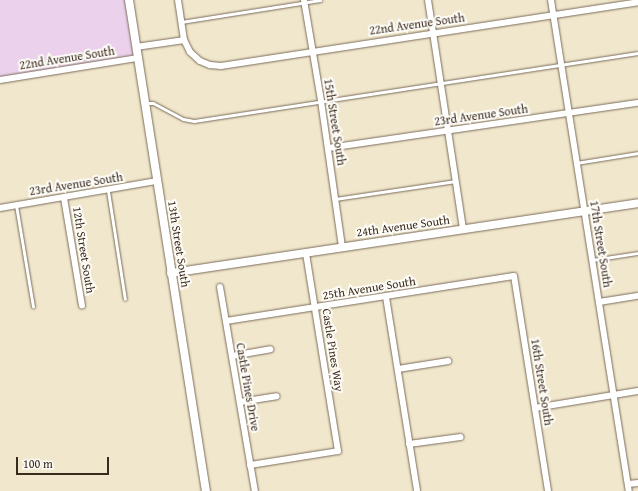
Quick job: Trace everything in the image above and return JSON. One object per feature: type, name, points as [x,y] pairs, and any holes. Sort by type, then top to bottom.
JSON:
[{"type":"street","name":"13th Street South","points":[[129,0],[156,181],[206,491]]},
{"type":"street","points":[[136,47],[184,40],[178,0]]},
{"type":"street","points":[[428,0],[463,229]]},
{"type":"street","name":"17th Street South","points":[[552,0],[576,162],[628,488]]},
{"type":"street","name":"15th Street South","points":[[304,1],[321,101],[342,247]]},
{"type":"street","name":"22nd Avenue South","points":[[184,40],[190,52],[200,61],[210,66],[221,66],[638,2]]},
{"type":"street","name":"22nd Avenue South","points":[[0,80],[138,58]]},
{"type":"street","name":"23rd Avenue South","points":[[328,148],[638,103]]},
{"type":"street","name":"23rd Avenue South","points":[[0,208],[108,191],[156,181]]},
{"type":"street","name":"12th Street South","points":[[64,198],[82,305]]},
{"type":"street","name":"24th Avenue South","points":[[171,273],[638,203]]},
{"type":"street","name":"Castle Pines Way","points":[[250,465],[338,451],[306,253]]},
{"type":"street","name":"25th Avenue South","points":[[226,321],[514,276]]},
{"type":"street","name":"16th Street South","points":[[514,276],[548,491]]},
{"type":"street","name":"Castle Pines Drive","points":[[220,287],[255,491]]},
{"type":"street","points":[[599,302],[638,296]]},
{"type":"street","points":[[386,297],[417,491]]},
{"type":"street","points":[[232,356],[270,349]]},
{"type":"street","points":[[398,369],[448,361]]},
{"type":"street","points":[[535,408],[638,391]]},
{"type":"street","points":[[240,402],[277,396]]},
{"type":"street","points":[[409,444],[460,437]]},
{"type":"street","points":[[628,488],[638,483]]},
{"type":"lane","points":[[181,22],[304,1],[320,0]]},
{"type":"lane","points":[[145,102],[153,103],[183,119],[194,121],[638,53]]},
{"type":"lane","points":[[576,162],[638,153]]},
{"type":"lane","points":[[335,198],[456,182]]},
{"type":"lane","points":[[108,191],[125,298]]},
{"type":"lane","points":[[16,205],[33,307]]},
{"type":"lane","points":[[592,260],[638,253]]},
{"type":"shaded area","points":[[0,0],[129,0],[138,58],[0,80]]}]
